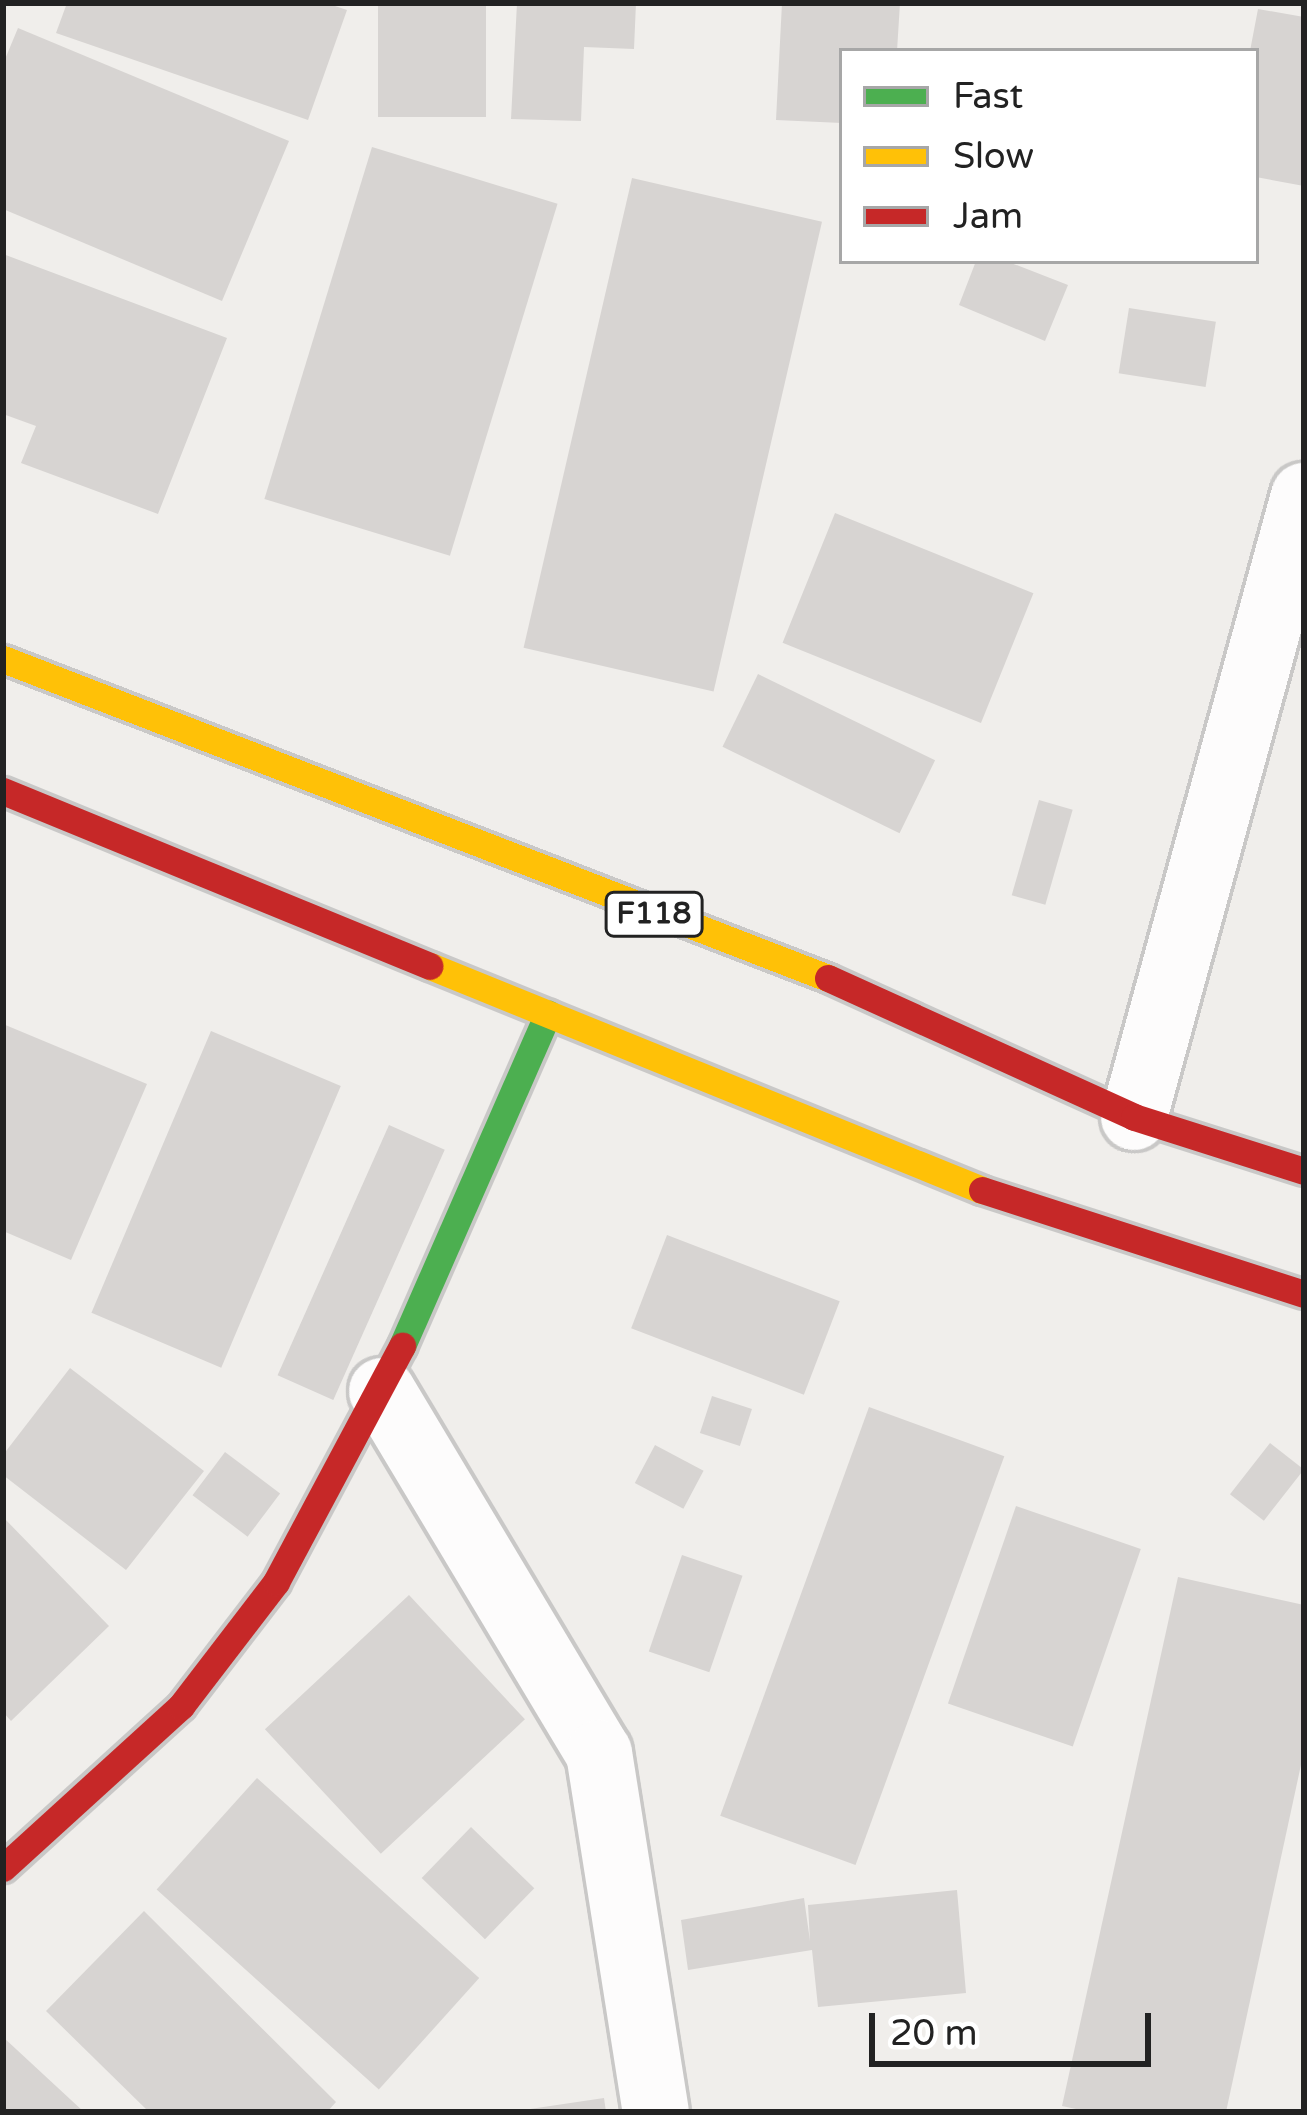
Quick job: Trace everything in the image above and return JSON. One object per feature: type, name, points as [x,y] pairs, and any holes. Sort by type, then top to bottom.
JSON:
[{"type":"main road","name":"F118","points":[[3,659],[890,1002],[1134,1117],[1304,1171]]},
{"type":"main road","points":[[3,791],[959,1182],[1304,1294]]},
{"type":"main road","points":[[3,1868],[181,1706],[276,1582],[382,1391],[548,1014]]},
{"type":"street","points":[[1134,1117],[1304,496]]},
{"type":"street","points":[[382,1391],[599,1753],[656,2112]]},
{"type":"building","points":[[67,3],[326,3],[347,10],[308,120],[56,33]]},
{"type":"building","points":[[378,3],[486,3],[486,117],[378,117]]},
{"type":"building","points":[[517,3],[636,3],[634,49],[584,47],[581,121],[511,119]]},
{"type":"building","points":[[782,3],[900,3],[897,48],[839,48],[839,123],[776,120]]},
{"type":"building","points":[[1258,9],[1304,17],[1304,186],[1259,178],[1259,48],[1251,48]]},
{"type":"building","points":[[18,28],[289,141],[222,301],[3,209],[3,64]]},
{"type":"building","points":[[372,147],[558,204],[450,556],[264,499]]},
{"type":"building","points":[[632,178],[822,222],[714,692],[524,648]]},
{"type":"building","points":[[3,254],[227,338],[158,514],[21,463],[36,426],[3,414]]},
{"type":"building","points":[[975,264],[1014,264],[1068,285],[1045,341],[959,305]]},
{"type":"building","points":[[1129,308],[1216,322],[1206,387],[1119,373]]},
{"type":"building","points":[[835,513],[1033,593],[981,723],[783,643]]},
{"type":"building","points":[[758,674],[935,760],[900,833],[722,747]]},
{"type":"building","points":[[1039,800],[1073,810],[1045,905],[1012,895]]},
{"type":"building","points":[[3,1024],[147,1084],[71,1260],[3,1231]]},
{"type":"building","points":[[211,1031],[341,1086],[221,1368],[91,1313]]},
{"type":"building","points":[[389,1125],[445,1150],[333,1400],[278,1375]]},
{"type":"building","points":[[667,1235],[840,1301],[804,1395],[631,1328]]},
{"type":"building","points":[[70,1368],[204,1471],[126,1570],[3,1475],[3,1455]]},
{"type":"building","points":[[712,1396],[752,1409],[740,1446],[700,1433]]},
{"type":"building","points":[[869,1407],[1004,1456],[856,1865],[720,1816]]},
{"type":"building","points":[[1270,1443],[1304,1469],[1264,1521],[1230,1494]]},
{"type":"building","points":[[655,1445],[704,1471],[683,1509],[635,1483]]},
{"type":"building","points":[[225,1452],[280,1494],[248,1537],[193,1495]]},
{"type":"building","points":[[1016,1506],[1141,1549],[1073,1747],[948,1704]]},
{"type":"building","points":[[3,1517],[109,1626],[11,1721],[3,1712]]},
{"type":"building","points":[[682,1555],[743,1576],[709,1672],[649,1651]]},
{"type":"building","points":[[1178,1577],[1304,1605],[1304,1751],[1226,2112],[1090,2112],[1062,2106]]},
{"type":"building","points":[[409,1595],[525,1719],[381,1854],[265,1729]]},
{"type":"building","points":[[257,1778],[479,1978],[379,2090],[157,1889]]},
{"type":"building","points":[[471,1827],[534,1888],[485,1939],[422,1878]]},
{"type":"building","points":[[957,1890],[966,1993],[818,2007],[812,1950],[688,1970],[681,1920],[804,1898],[810,1941],[808,1905]]},
{"type":"building","points":[[144,1911],[336,2102],[327,2112],[149,2112],[46,2011]]},
{"type":"building","points":[[3,2037],[84,2112],[3,2112]]},
{"type":"building","points":[[604,2098],[606,2112],[530,2112],[530,2109]]},
{"type":"traffic: fast","points":[[402,1346],[548,1014]]},
{"type":"traffic: slow","points":[[3,659],[828,978]]},
{"type":"traffic: slow","points":[[430,966],[982,1190]]},
{"type":"traffic: jam","points":[[3,791],[430,966]]},
{"type":"traffic: jam","points":[[828,978],[1134,1117],[1304,1171]]},
{"type":"traffic: jam","points":[[982,1190],[1304,1294]]},
{"type":"traffic: jam","points":[[3,1868],[181,1706],[276,1582],[402,1346]]}]
